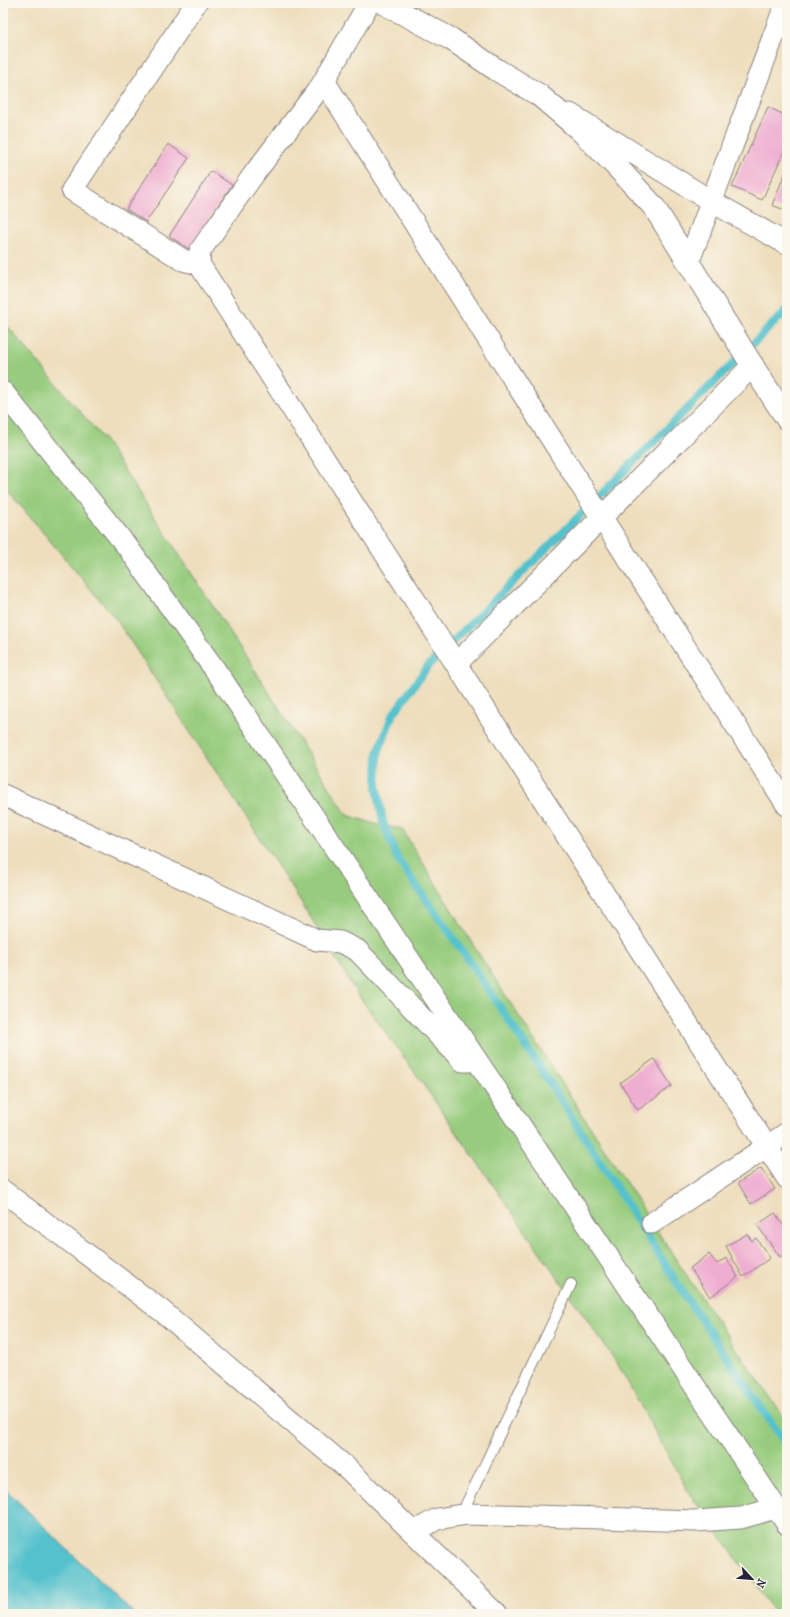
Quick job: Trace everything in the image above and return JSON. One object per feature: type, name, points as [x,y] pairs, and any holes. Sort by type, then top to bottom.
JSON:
[{"type":"street","points":[[196,3],[72,190],[183,260],[200,264]]},
{"type":"street","points":[[369,3],[324,81],[254,174],[200,251],[200,264],[787,1178]]},
{"type":"street","points":[[383,3],[451,39],[498,70],[711,201],[787,244]]},
{"type":"street","points":[[689,261],[786,3]]},
{"type":"street","points":[[324,81],[601,518],[787,805]]},
{"type":"street","points":[[539,95],[585,136],[654,206],[787,419]]},
{"type":"street","points":[[456,664],[753,365]]},
{"type":"street","points":[[3,392],[129,549],[227,687],[476,1061],[783,1515]]},
{"type":"street","points":[[3,795],[317,940],[340,942],[357,950],[463,1061],[476,1061]]},
{"type":"street","points":[[652,1223],[787,1133]]},
{"type":"street","points":[[3,1191],[162,1311],[348,1469],[497,1614]]},
{"type":"street","points":[[413,1532],[437,1519],[461,1515],[696,1521],[783,1515]]},
{"type":"lane","points":[[461,1515],[571,1284]]},
{"type":"green space","points":[[3,321],[105,441],[347,815],[375,824],[402,829],[475,948],[665,1243],[732,1343],[787,1421],[787,1614],[776,1614],[689,1493],[617,1363],[416,1074],[356,992],[300,900],[116,619],[3,485]]},
{"type":"water","points":[[3,1487],[134,1614],[3,1614]]},
{"type":"building","points":[[768,107],[787,116],[787,145],[762,200],[732,187]]},
{"type":"building","points":[[168,144],[189,158],[146,222],[126,209]]},
{"type":"building","points":[[787,169],[787,211],[772,205]]},
{"type":"building","points":[[211,171],[232,185],[189,249],[169,236]]},
{"type":"building","points":[[654,1059],[672,1086],[638,1110],[620,1083]]},
{"type":"building","points":[[761,1168],[775,1189],[751,1204],[738,1183]]},
{"type":"building","points":[[775,1213],[787,1230],[787,1252],[780,1257],[757,1225]]},
{"type":"building","points":[[747,1234],[752,1241],[756,1238],[770,1258],[743,1277],[726,1246]]},
{"type":"building","points":[[709,1254],[717,1264],[726,1258],[738,1277],[710,1297],[690,1268]]},
{"type":"waterway","points":[[787,310],[428,666],[392,716],[378,753],[377,787],[383,822],[398,860],[464,953],[539,1066],[684,1294],[787,1446]]}]
